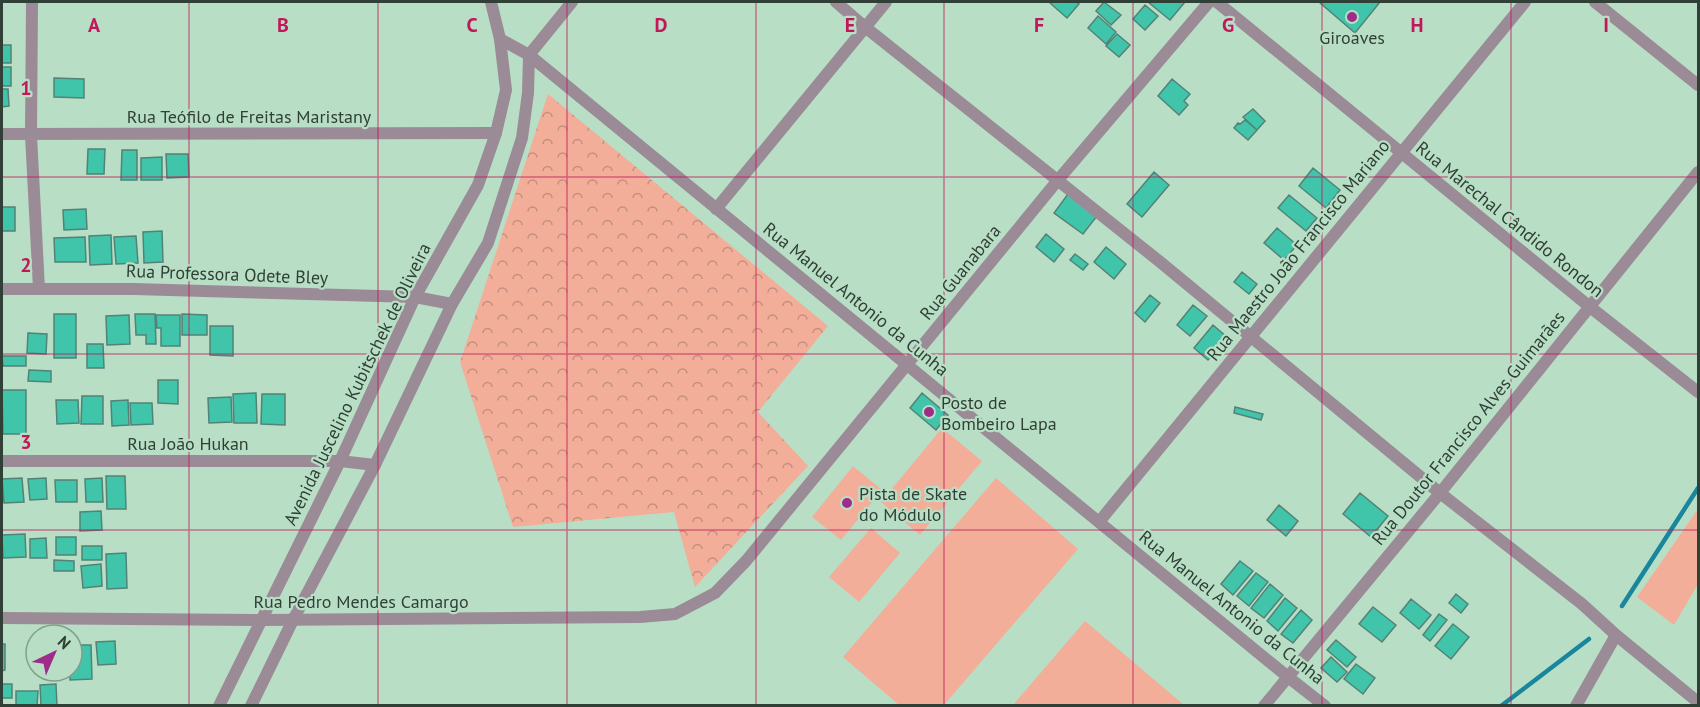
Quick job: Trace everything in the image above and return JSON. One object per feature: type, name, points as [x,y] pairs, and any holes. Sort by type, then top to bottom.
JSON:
[{"type":"street","points":[[32,2],[31,135],[39,289]]},
{"type":"street","name":"Avenida Juscelino Kubitschek de Oliveira","points":[[219,705],[340,461],[415,297],[478,185],[496,133],[506,90],[500,39],[491,2]]},
{"type":"street","points":[[251,705],[375,465],[452,304],[488,243],[522,138],[528,93],[529,56],[572,2]]},
{"type":"street","points":[[836,2],[1251,337],[1440,494],[1582,604],[1698,702]]},
{"type":"street","points":[[716,209],[886,2]]},
{"type":"street","name":"Rua Guanabara","points":[[715,593],[746,561],[1058,180],[1209,2]]},
{"type":"street","name":"Rua Marechal Cândido Rondon","points":[[1217,2],[1590,307],[1698,392]]},
{"type":"street","name":"Rua Maestro João Francisco Mariano","points":[[1100,522],[1525,2]]},
{"type":"street","points":[[1595,2],[1698,85]]},
{"type":"street","name":"Rua Manuel Antonio da Cunha","points":[[500,39],[529,56],[1325,705]]},
{"type":"street","name":"Rua Teófilo de Freitas Maristany","points":[[2,134],[496,133]]},
{"type":"street","name":"Rua Doutor Francisco Alves Guimarães","points":[[1264,705],[1440,494],[1698,172]]},
{"type":"street","name":"Rua Professora Odete Bley","points":[[2,289],[134,289],[415,297],[452,304]]},
{"type":"street","name":"Rua João Hukan","points":[[2,461],[340,461],[375,465]]},
{"type":"street","name":"Rua Pedro Mendes Camargo","points":[[2,618],[293,620],[640,617],[675,614],[715,593]]},
{"type":"street","points":[[1576,705],[1616,635]]},
{"type":"green space","points":[[548,94],[828,326],[758,412],[808,466],[695,587],[674,512],[513,527],[460,362]]},
{"type":"green space","points":[[942,428],[982,461],[920,535],[881,502]]},
{"type":"green space","name":"Pista de Skate do Módulo","points":[[853,466],[882,490],[841,540],[812,517]]},
{"type":"green space","points":[[996,478],[1078,549],[944,705],[899,705],[843,657]]},
{"type":"green space","points":[[1698,509],[1698,584],[1674,625],[1637,597]]},
{"type":"green space","points":[[871,528],[900,553],[859,602],[829,577]]},
{"type":"green space","points":[[1085,621],[1184,705],[1013,705]]},
{"type":"building","points":[[1049,2],[1076,2],[1079,4],[1067,18]]},
{"type":"building","points":[[1104,2],[1121,15],[1111,25],[1096,11]]},
{"type":"building","points":[[1148,2],[1185,2],[1170,20]]},
{"type":"building","name":"Giroaves","points":[[1319,2],[1380,2],[1355,33]]},
{"type":"building","points":[[1145,5],[1158,16],[1145,30],[1133,19]]},
{"type":"building","points":[[1098,16],[1116,32],[1106,44],[1088,28]]},
{"type":"building","points":[[1117,34],[1130,45],[1119,57],[1106,46]]},
{"type":"building","points":[[2,45],[11,45],[11,63],[2,63]]},
{"type":"building","points":[[2,67],[11,67],[11,86],[2,86]]},
{"type":"building","points":[[54,78],[84,79],[84,98],[54,97]]},
{"type":"building","points":[[1172,79],[1190,94],[1184,101],[1188,105],[1179,115],[1158,96]]},
{"type":"building","points":[[2,89],[8,89],[9,106],[2,107]]},
{"type":"building","points":[[1253,109],[1265,121],[1257,130],[1243,117]]},
{"type":"building","points":[[1245,120],[1257,130],[1248,140],[1234,128]]},
{"type":"building","points":[[88,149],[105,149],[104,174],[87,174]]},
{"type":"building","points":[[122,150],[137,150],[137,180],[121,180]]},
{"type":"building","points":[[166,154],[188,154],[189,177],[167,178]]},
{"type":"building","points":[[162,157],[162,180],[141,180],[141,158]]},
{"type":"building","points":[[1313,168],[1340,190],[1326,208],[1299,186]]},
{"type":"building","points":[[1154,172],[1169,185],[1142,217],[1127,204]]},
{"type":"building","points":[[1068,194],[1097,216],[1083,234],[1054,213]]},
{"type":"building","points":[[1289,195],[1317,218],[1306,231],[1278,208]]},
{"type":"building","points":[[2,207],[15,207],[15,231],[2,231]]},
{"type":"building","points":[[86,209],[87,229],[64,230],[63,210]]},
{"type":"building","points":[[1277,228],[1297,245],[1284,260],[1264,243]]},
{"type":"building","points":[[162,231],[163,262],[144,263],[143,232]]},
{"type":"building","points":[[1046,234],[1064,249],[1054,262],[1036,247]]},
{"type":"building","points":[[111,235],[112,264],[90,265],[89,236]]},
{"type":"building","points":[[136,236],[138,263],[116,264],[114,237]]},
{"type":"building","points":[[85,237],[86,262],[55,262],[54,238]]},
{"type":"building","points":[[1106,247],[1126,264],[1114,279],[1094,262]]},
{"type":"building","points":[[1075,254],[1088,264],[1083,270],[1070,260]]},
{"type":"building","points":[[1242,272],[1257,284],[1249,294],[1234,282]]},
{"type":"building","points":[[1150,295],[1160,303],[1145,322],[1135,313]]},
{"type":"building","points":[[1193,305],[1207,316],[1190,336],[1177,325]]},
{"type":"building","points":[[54,314],[76,314],[76,358],[54,358]]},
{"type":"building","points":[[135,314],[155,314],[156,344],[146,344],[146,335],[136,335]]},
{"type":"building","points":[[182,314],[207,315],[207,335],[182,335]]},
{"type":"building","points":[[129,315],[130,344],[107,345],[106,316]]},
{"type":"building","points":[[156,315],[180,315],[180,346],[161,346],[161,328],[157,328]]},
{"type":"building","points":[[1213,325],[1227,337],[1208,360],[1194,348]]},
{"type":"building","points":[[210,326],[233,326],[233,356],[210,355]]},
{"type":"building","points":[[28,333],[47,334],[46,354],[27,353]]},
{"type":"building","points":[[87,344],[103,344],[104,368],[87,368]]},
{"type":"building","points":[[2,356],[26,356],[26,366],[3,366]]},
{"type":"building","points":[[29,370],[51,371],[51,382],[28,381]]},
{"type":"building","points":[[158,380],[178,380],[178,404],[158,403]]},
{"type":"building","points":[[2,390],[26,390],[26,434],[3,434]]},
{"type":"building","points":[[256,393],[257,423],[234,423],[233,394]]},
{"type":"building","name":"Posto de Bombeiro Lapa","points":[[922,393],[948,415],[936,430],[910,408]]},
{"type":"building","points":[[262,394],[285,394],[285,425],[261,424]]},
{"type":"building","points":[[82,396],[103,396],[103,424],[81,424]]},
{"type":"building","points":[[231,397],[232,422],[209,423],[208,398]]},
{"type":"building","points":[[56,400],[78,400],[79,423],[57,424]]},
{"type":"building","points":[[128,400],[129,425],[112,426],[111,401]]},
{"type":"building","points":[[130,403],[152,403],[153,424],[131,425]]},
{"type":"building","points":[[1235,407],[1263,414],[1261,420],[1234,413]]},
{"type":"building","points":[[106,476],[125,476],[126,509],[107,509]]},
{"type":"building","points":[[22,478],[24,502],[4,503],[2,479]]},
{"type":"building","points":[[46,478],[47,499],[30,500],[28,479]]},
{"type":"building","points":[[102,478],[103,502],[86,502],[85,479]]},
{"type":"building","points":[[55,480],[77,480],[77,502],[56,502]]},
{"type":"building","points":[[1360,493],[1388,516],[1371,537],[1343,514]]},
{"type":"building","points":[[1279,505],[1298,521],[1286,536],[1267,520]]},
{"type":"building","points":[[101,511],[102,530],[80,531],[80,512]]},
{"type":"building","points":[[25,534],[26,557],[3,558],[2,535]]},
{"type":"building","points":[[56,537],[76,537],[76,555],[56,555]]},
{"type":"building","points":[[46,538],[47,558],[30,558],[30,539]]},
{"type":"building","points":[[82,546],[102,546],[102,560],[82,560]]},
{"type":"building","points":[[126,553],[127,588],[107,589],[106,554]]},
{"type":"building","points":[[54,560],[74,561],[74,571],[54,571]]},
{"type":"building","points":[[1240,561],[1253,571],[1233,595],[1221,584]]},
{"type":"building","points":[[101,564],[102,586],[83,588],[81,566]]},
{"type":"building","points":[[1256,573],[1268,582],[1249,606],[1237,596]]},
{"type":"building","points":[[1270,584],[1283,595],[1264,618],[1251,608]]},
{"type":"building","points":[[1456,594],[1468,604],[1461,613],[1449,603]]},
{"type":"building","points":[[1285,598],[1297,608],[1278,631],[1267,621]]},
{"type":"building","points":[[1411,599],[1431,615],[1419,629],[1400,613]]},
{"type":"building","points":[[1373,607],[1396,625],[1382,642],[1359,624]]},
{"type":"building","points":[[1301,610],[1312,620],[1293,643],[1281,634]]},
{"type":"building","points":[[1439,614],[1447,620],[1430,641],[1423,635]]},
{"type":"building","points":[[1453,624],[1469,637],[1451,659],[1435,646]]},
{"type":"building","points":[[1336,640],[1356,657],[1347,667],[1327,650]]},
{"type":"building","points":[[115,641],[116,664],[98,665],[96,642]]},
{"type":"building","points":[[2,644],[5,644],[5,670],[2,671]]},
{"type":"building","points":[[84,645],[91,645],[92,679],[84,679]]},
{"type":"building","points":[[1331,657],[1347,672],[1337,682],[1321,668]]},
{"type":"building","points":[[1356,664],[1375,678],[1363,694],[1344,679]]},
{"type":"building","points":[[2,684],[12,684],[12,698],[2,698]]},
{"type":"building","points":[[56,684],[57,706],[41,706],[40,685]]},
{"type":"building","points":[[16,691],[38,691],[37,706],[16,706]]},
{"type":"waterway","points":[[1622,606],[1698,488]]},
{"type":"waterway","points":[[1501,706],[1589,639]]},
{"type":"place","name":"Giroaves","points":[[1352,17]]},
{"type":"place","name":"Posto de Bombeiro Lapa","points":[[929,412]]},
{"type":"place","name":"Pista de Skate do Módulo","points":[[847,503]]}]
